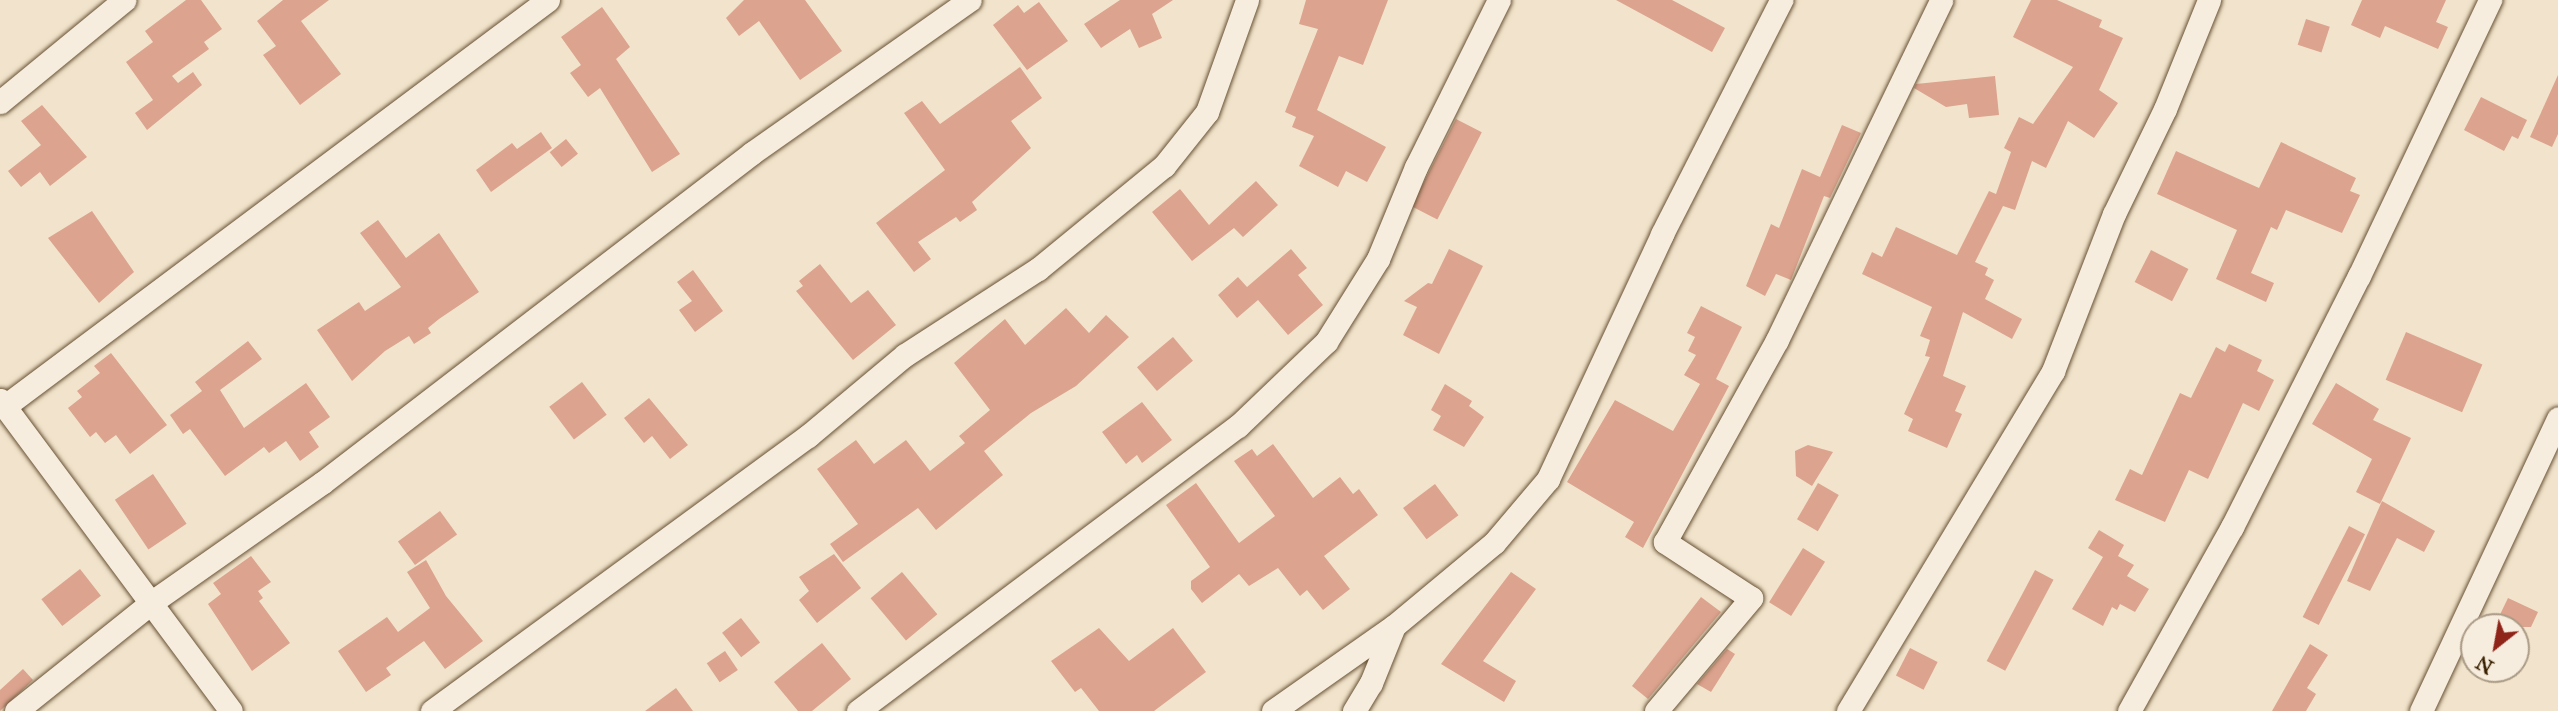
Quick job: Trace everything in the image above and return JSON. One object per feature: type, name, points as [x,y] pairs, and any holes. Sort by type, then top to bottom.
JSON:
[{"type":"street","points":[[0,102],[124,0]]},
{"type":"street","points":[[231,711],[3,403],[548,0]]},
{"type":"street","points":[[16,711],[152,602],[322,483],[752,153],[970,0]]},
{"type":"street","points":[[432,711],[808,436],[905,355],[1038,269],[1164,166],[1207,112],[1247,0]]},
{"type":"street","points":[[859,711],[1238,426],[1326,342],[1378,259],[1416,167],[1499,0]]},
{"type":"street","points":[[1273,711],[1394,626],[1494,543],[1548,479],[1662,234],[1781,0]]},
{"type":"street","points":[[1656,711],[1751,598],[1665,542],[1777,340],[1941,0]]},
{"type":"street","points":[[1848,711],[2053,371],[2114,214],[2165,109],[2209,0]]},
{"type":"street","points":[[2129,711],[2232,527],[2347,301],[2490,0]]},
{"type":"street","points":[[2421,711],[2558,419]]},
{"type":"street","points":[[1354,711],[1371,683],[1394,626]]},
{"type":"building","points":[[186,0],[201,0],[222,29],[204,42],[209,49],[172,76],[178,83],[193,72],[202,85],[147,130],[135,113],[153,100],[126,62],[153,42],[145,31]]},
{"type":"building","points":[[283,0],[329,0],[301,21],[341,74],[300,105],[263,55],[276,46],[257,21]]},
{"type":"building","points":[[744,0],[805,0],[842,51],[800,80],[759,21],[739,36],[726,18]]},
{"type":"building","points":[[1120,0],[1173,0],[1152,14],[1162,38],[1139,48],[1130,29],[1101,48],[1084,24]]},
{"type":"building","points":[[1306,0],[1388,0],[1363,65],[1339,56],[1317,110],[1386,147],[1367,182],[1346,171],[1338,187],[1299,166],[1314,136],[1292,127],[1296,117],[1285,112],[1318,29],[1299,24]]},
{"type":"building","points":[[1616,0],[1672,0],[1725,28],[1712,52]]},
{"type":"building","points":[[2031,0],[2057,0],[2102,20],[2099,27],[2123,38],[2099,90],[2118,103],[2094,138],[2068,121],[2046,168],[2032,161],[2015,210],[2003,206],[1975,262],[1988,268],[1985,275],[1994,280],[1985,299],[2022,319],[2012,339],[1963,312],[1943,376],[1966,386],[1955,411],[1962,414],[1947,448],[1908,431],[1913,419],[1904,414],[1930,357],[1925,356],[1930,340],[1920,336],[1932,307],[1862,274],[1872,252],[1882,257],[1896,227],[1957,255],[1989,191],[1996,194],[2011,152],[2004,148],[2019,117],[2033,124],[2073,67],[2013,37]]},
{"type":"building","points":[[2362,0],[2446,0],[2436,22],[2448,27],[2438,49],[2385,26],[2380,38],[2351,25]]},
{"type":"building","points":[[1039,2],[1068,41],[1027,70],[993,25],[1018,5],[1024,13]]},
{"type":"building","points":[[602,7],[630,47],[616,59],[680,154],[652,172],[600,88],[588,97],[570,73],[581,65],[561,37]]},
{"type":"building","points":[[2306,19],[2330,27],[2321,52],[2298,45]]},
{"type":"building","points":[[1020,67],[1042,98],[1011,121],[1031,148],[972,202],[977,210],[960,222],[956,217],[918,242],[931,259],[914,272],[876,223],[945,170],[904,113],[922,101],[940,124]]},
{"type":"building","points":[[2558,75],[2558,134],[2552,147],[2530,137]]},
{"type":"building","points":[[1995,76],[1999,115],[1969,118],[1967,104],[1946,107],[1914,88],[1916,84]]},
{"type":"building","points":[[2481,97],[2527,120],[2518,139],[2512,136],[2504,151],[2464,130]]},
{"type":"building","points":[[42,105],[87,157],[50,186],[40,172],[21,187],[8,171],[41,145],[21,121]]},
{"type":"building","points":[[1456,119],[1482,132],[1437,219],[1412,206]]},
{"type":"building","points":[[1842,125],[1861,133],[1830,198],[1824,196],[1791,280],[1776,274],[1765,296],[1746,286],[1771,224],[1779,228],[1802,169],[1820,177]]},
{"type":"building","points":[[541,132],[552,148],[491,192],[476,170],[512,143],[517,149]]},
{"type":"building","points":[[566,139],[578,154],[562,167],[550,152]]},
{"type":"building","points":[[2281,142],[2356,178],[2350,191],[2360,195],[2342,233],[2286,210],[2277,230],[2271,227],[2251,273],[2274,283],[2266,302],[2216,279],[2237,230],[2157,194],[2176,151],[2259,188]]},
{"type":"building","points":[[1256,181],[1278,205],[1243,237],[1234,228],[1192,261],[1152,212],[1180,189],[1209,225]]},
{"type":"building","points":[[92,211],[134,272],[99,303],[48,238]]},
{"type":"building","points":[[378,220],[406,258],[439,233],[479,292],[428,328],[431,333],[414,344],[409,336],[385,351],[352,381],[317,330],[359,302],[365,311],[401,287],[360,233]]},
{"type":"building","points":[[1291,249],[1307,268],[1298,275],[1323,305],[1288,335],[1258,300],[1237,318],[1218,295],[1238,277],[1247,287]]},
{"type":"building","points":[[1449,249],[1483,266],[1439,354],[1403,335],[1417,307],[1404,301],[1428,283],[1432,284]]},
{"type":"building","points":[[2151,250],[2188,269],[2172,301],[2135,282]]},
{"type":"building","points":[[820,264],[851,303],[868,290],[896,325],[853,360],[796,291],[803,286],[799,281]]},
{"type":"building","points":[[693,270],[723,311],[695,332],[679,310],[692,301],[677,282]]},
{"type":"building","points":[[1701,306],[1742,327],[1716,379],[1729,386],[1643,548],[1625,537],[1634,522],[1567,482],[1615,400],[1673,431],[1700,384],[1684,375],[1696,355],[1688,351],[1695,337],[1687,333]]},
{"type":"building","points":[[1066,308],[1089,333],[1106,315],[1129,337],[1076,386],[1031,413],[984,451],[1003,475],[936,530],[918,508],[843,562],[830,544],[858,524],[817,469],[856,440],[874,464],[906,440],[930,471],[965,443],[959,436],[990,410],[954,363],[1005,319],[1025,345]]},
{"type":"building","points":[[2406,332],[2482,364],[2462,412],[2386,380]]},
{"type":"building","points":[[1173,337],[1193,361],[1157,391],[1137,367]]},
{"type":"building","points":[[248,341],[262,359],[220,390],[244,428],[306,383],[330,417],[309,432],[319,447],[300,461],[286,441],[269,453],[264,447],[225,476],[190,429],[183,434],[170,415],[202,391],[195,382]]},
{"type":"building","points":[[2229,344],[2262,360],[2257,371],[2274,380],[2259,411],[2243,403],[2208,479],[2189,470],[2165,522],[2115,500],[2130,469],[2142,475],[2180,393],[2191,398],[2216,347],[2225,352]]},
{"type":"building","points":[[111,353],[167,425],[130,454],[116,435],[105,443],[96,432],[90,437],[68,408],[82,397],[77,391],[100,373],[94,366]]},
{"type":"building","points":[[582,382],[607,415],[574,439],[549,407]]},
{"type":"building","points":[[2336,383],[2379,409],[2373,420],[2411,438],[2380,504],[2356,492],[2372,459],[2312,424]]},
{"type":"building","points":[[1445,384],[1472,401],[1469,406],[1484,417],[1464,447],[1433,430],[1441,416],[1431,410]]},
{"type":"building","points":[[649,398],[688,445],[670,459],[652,436],[644,443],[624,418]]},
{"type":"building","points":[[1142,402],[1172,440],[1142,463],[1137,455],[1126,464],[1102,432]]},
{"type":"building","points":[[1273,444],[1313,498],[1340,477],[1353,494],[1359,489],[1378,515],[1324,556],[1350,589],[1323,610],[1307,590],[1300,596],[1278,568],[1249,586],[1239,574],[1202,603],[1191,589],[1191,581],[1210,567],[1166,505],[1196,483],[1239,543],[1275,516],[1234,461],[1252,449],[1257,456]]},
{"type":"building","points":[[1808,445],[1833,452],[1812,486],[1796,476],[1795,451]]},
{"type":"building","points":[[153,474],[187,524],[148,549],[115,500]]},
{"type":"building","points":[[1818,483],[1839,495],[1818,531],[1797,519]]},
{"type":"building","points":[[1435,484],[1458,515],[1427,539],[1403,508]]},
{"type":"building","points":[[2382,501],[2435,531],[2424,552],[2397,538],[2370,591],[2347,581]]},
{"type":"building","points":[[440,511],[457,534],[415,565],[398,542]]},
{"type":"building","points":[[2349,526],[2365,534],[2319,625],[2303,617]]},
{"type":"building","points":[[2099,530],[2124,545],[2118,556],[2134,565],[2127,576],[2149,589],[2135,612],[2120,604],[2117,610],[2112,607],[2103,626],[2072,609],[2103,557],[2088,548]]},
{"type":"building","points":[[1803,548],[1825,562],[1791,616],[1769,602]]},
{"type":"building","points":[[834,554],[861,588],[817,623],[799,600],[809,591],[799,577]]},
{"type":"building","points":[[251,556],[271,582],[258,591],[263,598],[259,601],[290,643],[252,671],[208,604],[221,594],[213,583]]},
{"type":"building","points":[[426,560],[446,596],[483,641],[445,669],[424,641],[386,668],[391,675],[366,692],[338,651],[387,617],[398,632],[430,608],[407,572]]},
{"type":"building","points":[[80,569],[101,596],[62,626],[41,599]]},
{"type":"building","points":[[2035,570],[2054,580],[2005,671],[1987,661]]},
{"type":"building","points":[[902,572],[937,614],[906,640],[871,598]]},
{"type":"building","points":[[1511,572],[1536,589],[1483,661],[1516,681],[1504,702],[1441,664]]},
{"type":"building","points":[[1701,597],[1721,612],[1648,699],[1632,686]]},
{"type":"building","points":[[2508,598],[2538,612],[2531,627],[2530,613],[2501,613]]},
{"type":"building","points":[[741,618],[760,642],[741,657],[722,633]]},
{"type":"building","points":[[1099,628],[1129,661],[1173,628],[1206,672],[1154,711],[1099,711],[1081,688],[1075,692],[1051,661]]},
{"type":"building","points":[[822,643],[851,679],[812,711],[798,711],[774,682]]},
{"type":"building","points":[[2310,644],[2328,655],[2307,688],[2316,694],[2306,711],[2272,711]]},
{"type":"building","points":[[1910,648],[1938,662],[1924,690],[1896,676]]},
{"type":"building","points":[[1727,649],[1735,654],[1711,692],[1697,684]]},
{"type":"building","points":[[725,651],[738,670],[720,682],[707,663]]},
{"type":"building","points":[[23,669],[33,680],[0,711],[0,690]]},
{"type":"building","points":[[676,688],[693,711],[645,711]]}]
